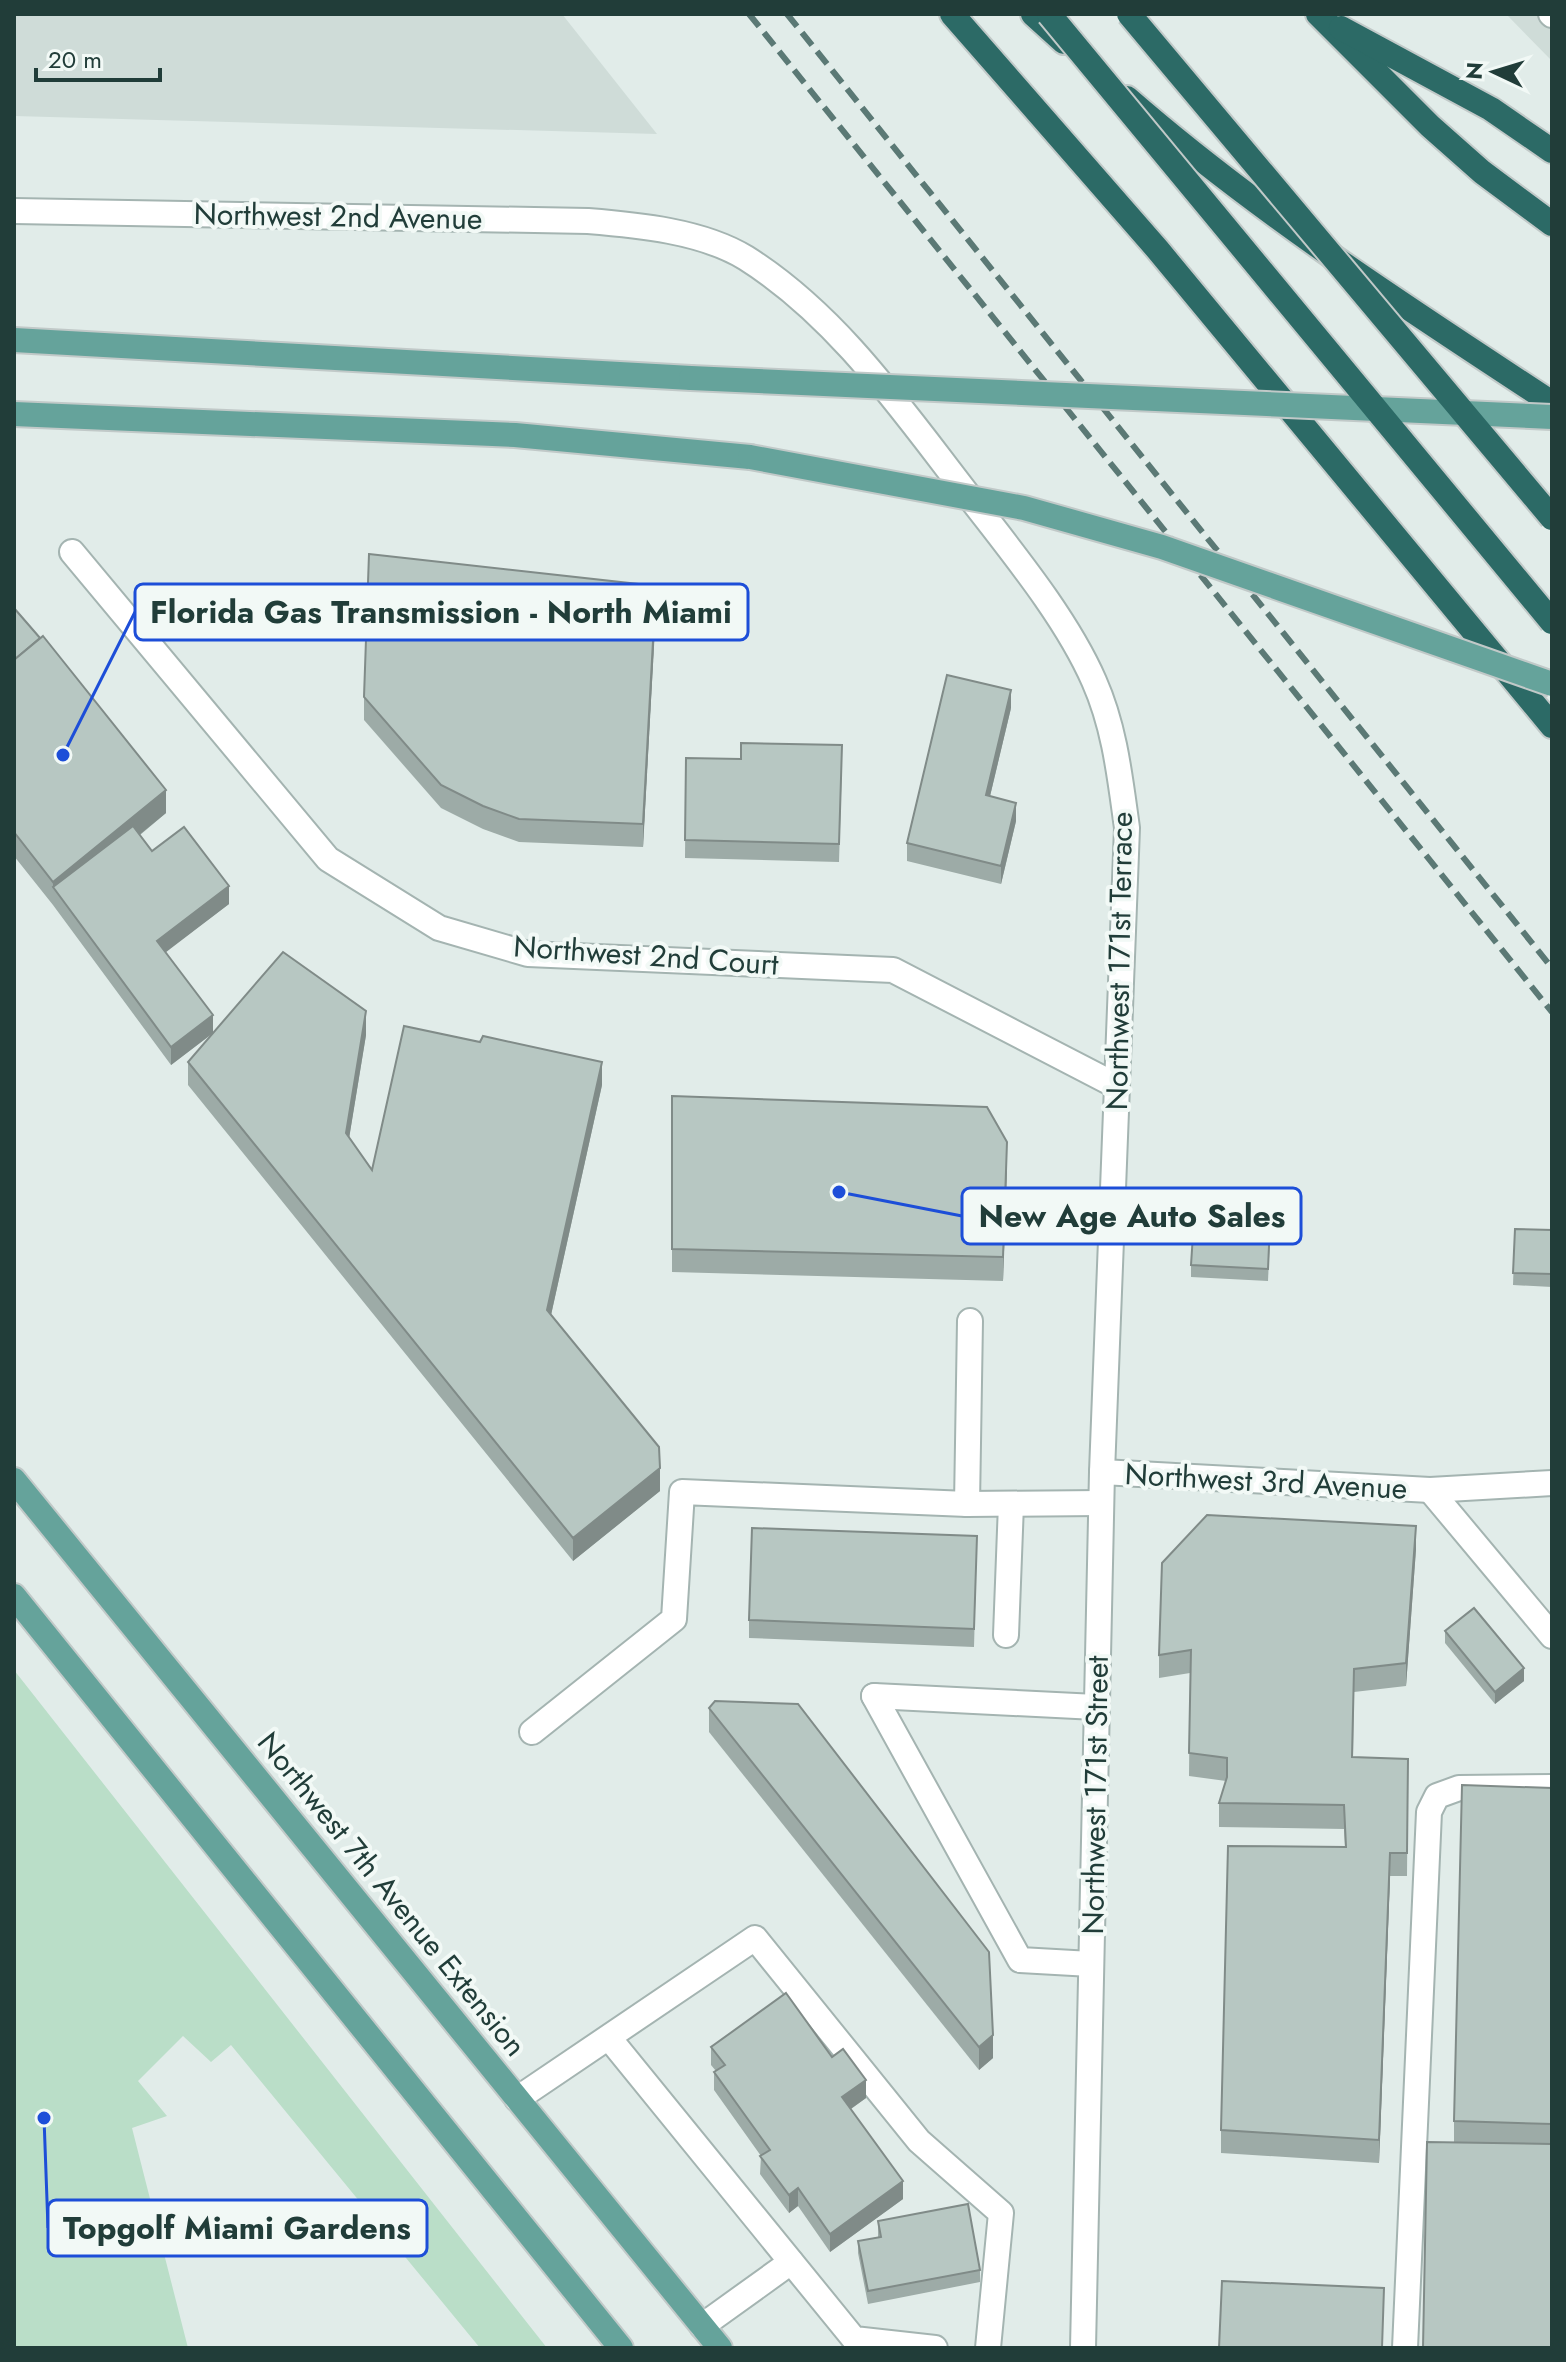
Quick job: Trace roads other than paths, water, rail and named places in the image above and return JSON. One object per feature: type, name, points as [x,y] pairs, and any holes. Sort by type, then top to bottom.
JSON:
[{"type":"highway","points":[[952,14],[1158,250],[1552,726]]},
{"type":"highway","points":[[1033,14],[1196,156],[1329,255],[1552,403]]},
{"type":"highway","points":[[1049,14],[1552,622]]},
{"type":"highway","points":[[1129,14],[1552,518]]},
{"type":"highway","points":[[1320,16],[1491,109],[1552,151]]},
{"type":"highway","points":[[1320,16],[1430,126],[1482,172],[1552,224]]},
{"type":"main road","points":[[14,340],[691,378],[1552,417]]},
{"type":"main road","points":[[14,414],[515,435],[750,457],[1024,508],[1162,547],[1552,684]]},
{"type":"main road","name":"Northwest 7th Avenue Extension","points":[[14,1480],[720,2348]]},
{"type":"main road","points":[[14,1596],[621,2348]]},
{"type":"street","name":"Northwest 2nd Avenue","points":[[14,211],[572,221],[661,227],[743,256],[813,307],[934,446]]},
{"type":"street","name":"Northwest 171st Terrace","points":[[934,446],[1033,579],[1094,680],[1117,748],[1127,828],[1111,1241]]},
{"type":"street","name":"Northwest 2nd Court","points":[[72,552],[328,859],[439,928],[528,954],[893,970],[1117,1086]]},
{"type":"street","name":"Northwest 171st Street","points":[[1083,2348],[1101,1503],[1111,1241]]},
{"type":"street","points":[[967,1504],[970,1321]]},
{"type":"street","name":"Northwest 3rd Avenue","points":[[1102,1472],[1430,1490],[1552,1483]]},
{"type":"street","points":[[1430,1490],[1552,1636]]},
{"type":"street","points":[[532,1732],[674,1619],[682,1492],[967,1504],[1101,1503]]},
{"type":"street","points":[[1006,1635],[1011,1504]]},
{"type":"street","points":[[1091,1964],[1020,1960],[874,1696],[1096,1707]]},
{"type":"street","points":[[1405,2348],[1429,1812],[1437,1796],[1459,1788],[1552,1787]]},
{"type":"street","points":[[517,2099],[755,1938],[919,2141],[1001,2213],[988,2348]]},
{"type":"street","points":[[609,2038],[854,2339],[935,2348]]},
{"type":"street","points":[[702,2326],[791,2262]]},
{"type":"railway","points":[[749,14],[1552,1012]]},
{"type":"railway","points":[[787,14],[1552,968]]},
{"type":"place","name":"Florida Gas Transmission - North Miami","points":[[63,755]]},
{"type":"place","name":"New Age Auto Sales","points":[[839,1192]]},
{"type":"place","name":"Topgolf Miami Gardens","points":[[44,2118]]}]
